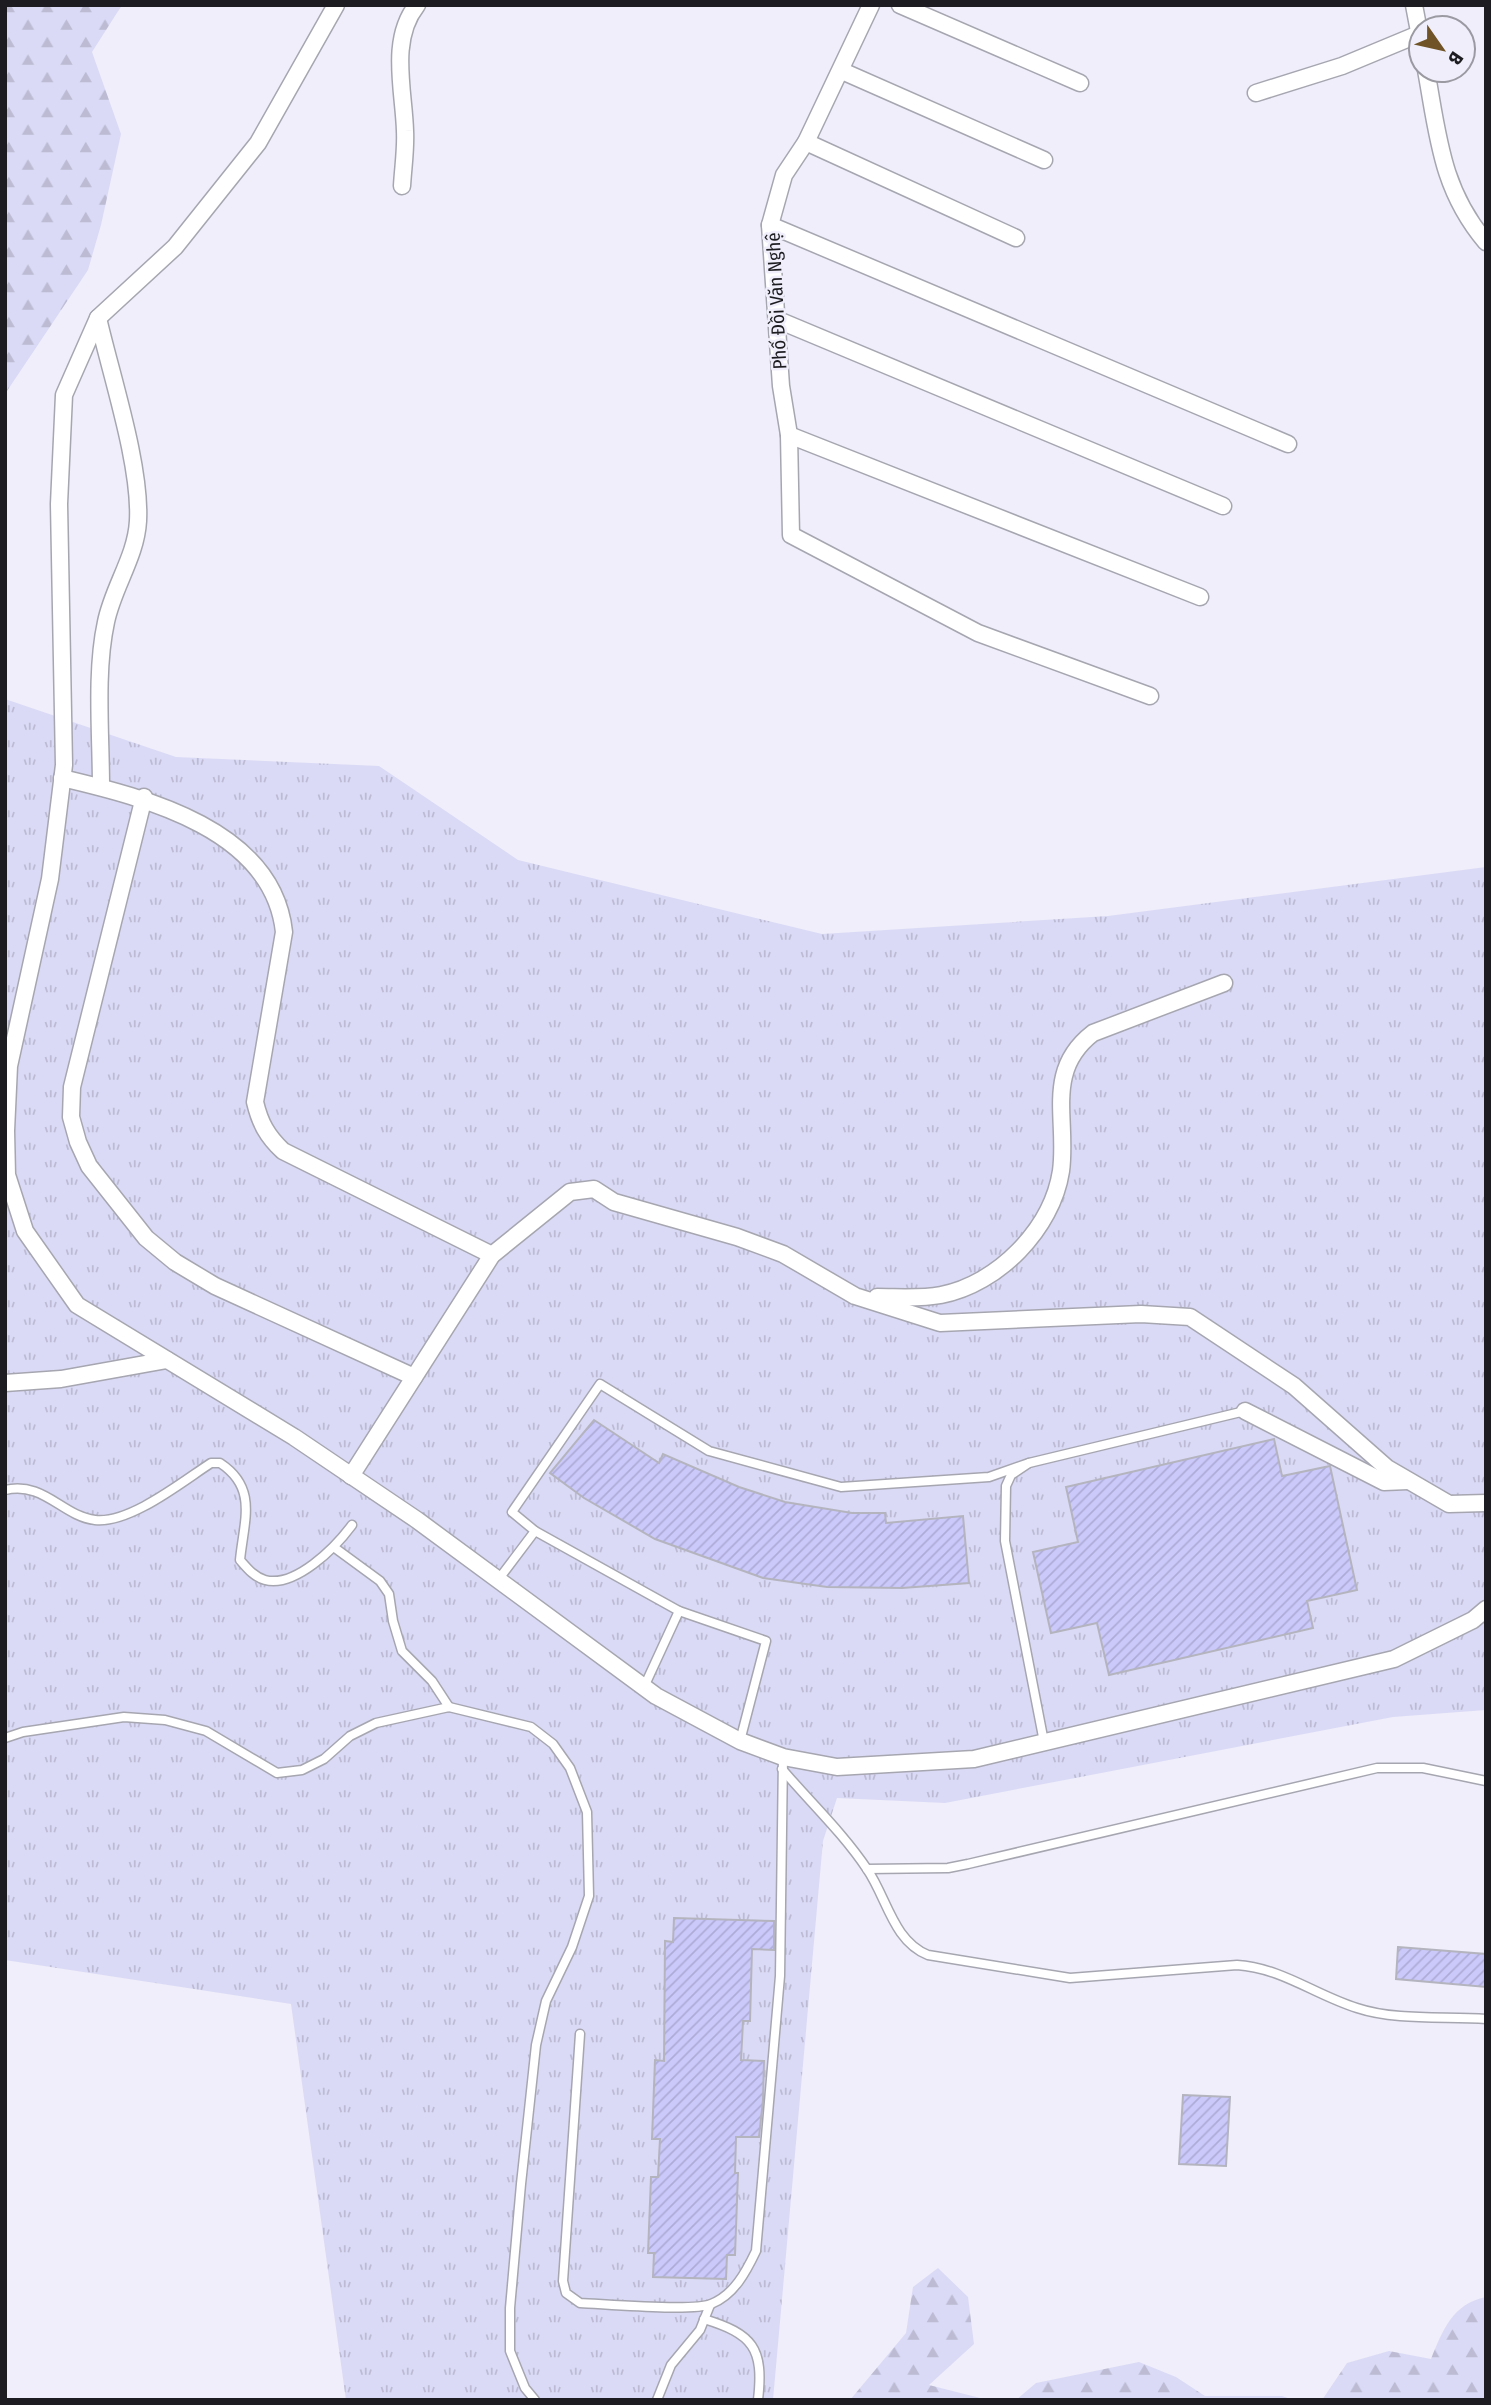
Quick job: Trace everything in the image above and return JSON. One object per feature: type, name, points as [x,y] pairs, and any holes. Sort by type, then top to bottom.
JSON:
[{"type":"street","points":[[336,5],[258,143],[175,247],[98,318],[64,395],[60,504],[62,778],[50,879],[9,1066],[7,1175],[25,1231],[77,1305],[351,1476],[498,1580],[643,1688],[783,1763],[836,1767],[974,1759],[1394,1659],[1474,1620],[1486,1609]]},
{"type":"street","points":[[402,186],[405,130],[400,96],[403,35],[409,15],[417,5]]},
{"type":"street","name":"Phố Đồi Văn Nghệ","points":[[871,5],[806,142],[784,175],[770,225],[780,386],[789,435],[791,535],[978,633],[1150,696]]},
{"type":"street","points":[[900,5],[1080,83]]},
{"type":"street","points":[[1256,93],[1407,43]]},
{"type":"street","points":[[842,71],[1044,160]]},
{"type":"street","points":[[1429,84],[1454,197],[1486,242]]},
{"type":"street","points":[[806,142],[1016,238]]},
{"type":"street","points":[[770,225],[1288,444]]},
{"type":"street","points":[[98,318],[131,459],[138,521],[135,544],[113,596],[102,643],[101,787]]},
{"type":"street","points":[[778,320],[1223,506]]},
{"type":"street","points":[[789,435],[1200,597]]},
{"type":"street","points":[[62,778],[144,797],[237,847],[258,866],[282,909],[284,932],[255,1102],[259,1121],[269,1138],[283,1151],[492,1255]]},
{"type":"street","points":[[144,797],[72,1087],[71,1117],[89,1166],[146,1238],[174,1262],[215,1286],[414,1377]]},
{"type":"street","points":[[855,1296],[912,1298],[942,1295],[973,1285],[1005,1264],[1033,1236],[1052,1203],[1061,1171],[1062,1082],[1066,1063],[1076,1046],[1093,1032],[1224,983]]},
{"type":"street","points":[[351,1476],[492,1255],[570,1192],[594,1189],[614,1202],[737,1237],[783,1254],[855,1296],[940,1323],[1141,1314],[1190,1317],[1294,1386],[1387,1468],[1449,1504],[1486,1503]]},
{"type":"street","points":[[7,1379],[61,1379],[167,1360]]},
{"type":"street","points":[[1245,1411],[1384,1482],[1410,1481]]},
{"type":"lane","points":[[740,1741],[766,1641],[679,1611],[535,1531],[512,1512],[600,1384],[709,1451],[841,1486],[989,1478],[1028,1463],[1245,1411]]},
{"type":"lane","points":[[5,1490],[30,1488],[82,1516],[105,1520],[149,1503],[211,1463],[220,1463],[244,1485],[246,1496],[240,1560],[253,1575],[264,1580],[285,1582],[335,1548],[352,1525]]},
{"type":"lane","points":[[1028,1463],[1012,1475],[1006,1486],[1006,1541],[1044,1742]]},
{"type":"lane","points":[[498,1580],[535,1531]]},
{"type":"lane","points":[[335,1548],[380,1581],[389,1594],[393,1621],[402,1651],[432,1681],[449,1707]]},
{"type":"lane","points":[[643,1688],[679,1611]]},
{"type":"lane","points":[[5,1738],[23,1732],[124,1717],[165,1720],[206,1731],[277,1773],[302,1770],[324,1759],[350,1736],[376,1723],[449,1707],[531,1727],[553,1744],[570,1768],[587,1812],[589,1896],[572,1947],[546,2001],[536,2045],[519,2198],[510,2308],[510,2351],[525,2388],[535,2400]]},
{"type":"lane","points":[[783,1763],[867,1869],[902,1935],[918,1951],[928,1955],[1070,1978],[1237,1965],[1257,1966],[1277,1972],[1342,2003],[1373,2012],[1486,2018]]},
{"type":"lane","points":[[657,2400],[671,2365],[700,2330],[710,2305],[730,2291],[746,2273],[756,2251],[780,1976],[783,1763]]},
{"type":"lane","points":[[867,1869],[947,1868],[968,1864],[1377,1768],[1423,1768],[1486,1781]]},
{"type":"lane","points":[[580,2034],[563,2281],[566,2293],[580,2303],[710,2305]]},
{"type":"lane","points":[[704,2319],[731,2327],[748,2338],[755,2350],[760,2369],[758,2400]]},
{"type":"green space","points":[[5,5],[122,5],[92,52],[121,134],[88,270],[5,394]]},
{"type":"green space","points":[[5,699],[176,757],[379,766],[518,860],[822,934],[1108,916],[1486,867],[1486,1710],[1393,1717],[945,1803],[837,1798],[823,1841],[773,2400],[346,2400],[291,2004],[5,1960]]},
{"type":"green space","points":[[938,2268],[968,2297],[974,2344],[929,2385],[988,2400],[850,2400],[906,2333],[913,2287]]},
{"type":"green space","points":[[1486,2297],[1486,2400],[1322,2400],[1347,2363],[1389,2351],[1431,2359],[1445,2328],[1457,2312],[1474,2300]]},
{"type":"green space","points":[[1139,2362],[1176,2377],[1205,2396],[1282,2396],[1294,2400],[1016,2400],[1036,2383]]},
{"type":"building","points":[[594,1420],[659,1463],[663,1454],[739,1487],[785,1502],[852,1513],[885,1513],[886,1523],[963,1516],[969,1583],[902,1588],[827,1587],[763,1578],[655,1539],[584,1498],[550,1473]]},
{"type":"building","points":[[1274,1439],[1282,1476],[1330,1466],[1357,1590],[1307,1601],[1313,1628],[1109,1675],[1097,1623],[1051,1633],[1033,1552],[1078,1542],[1066,1487]]},
{"type":"building","points":[[674,1918],[774,1921],[774,1950],[752,1949],[750,2021],[743,2021],[741,2060],[764,2061],[763,2100],[759,2137],[736,2137],[735,2173],[738,2173],[735,2255],[727,2255],[726,2279],[653,2277],[654,2253],[648,2253],[651,2177],[658,2177],[660,2139],[652,2139],[655,2060],[664,2061],[665,1941],[673,1942]]},
{"type":"building","points":[[1398,1947],[1486,1954],[1486,1987],[1396,1979]]},
{"type":"building","points":[[1183,2095],[1230,2097],[1226,2166],[1179,2164]]}]
